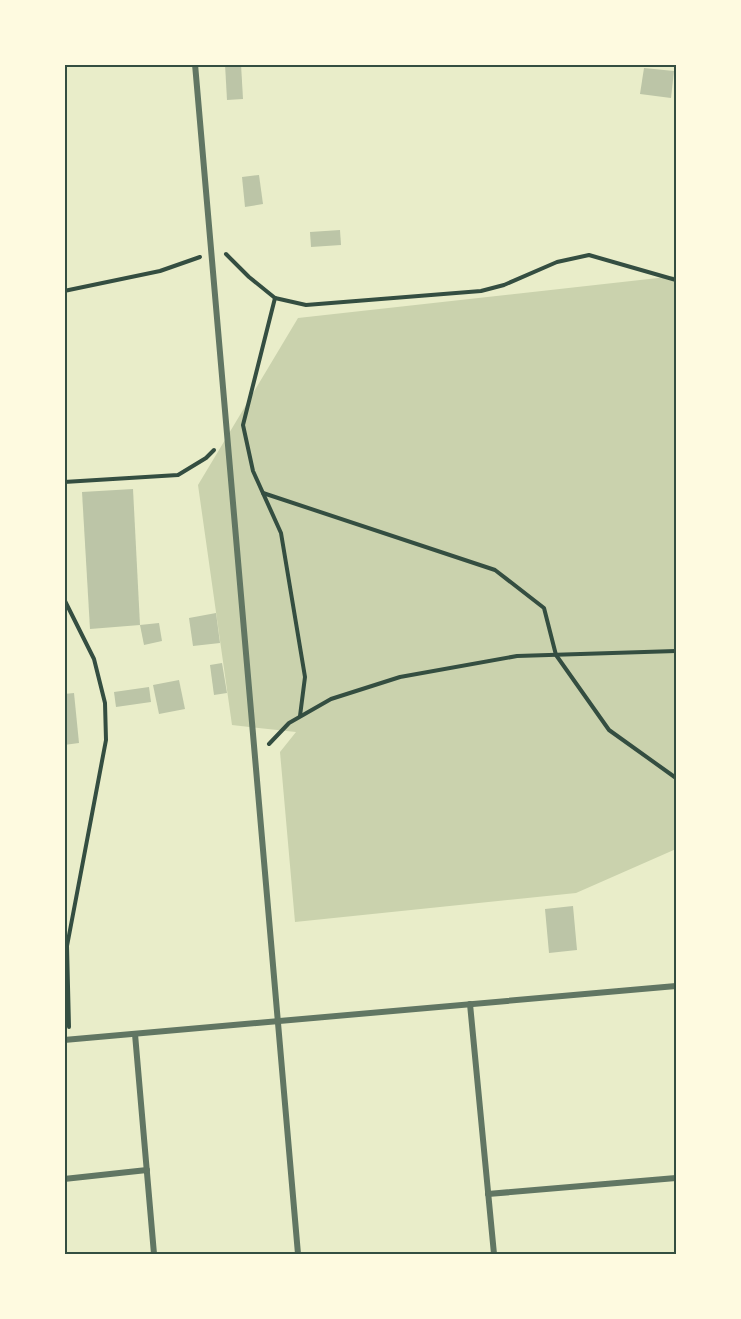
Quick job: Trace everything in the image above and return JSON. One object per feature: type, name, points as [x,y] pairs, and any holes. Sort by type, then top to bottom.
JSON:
[{"type":"street","points":[[195,64],[298,1254]]},
{"type":"street","points":[[67,1040],[676,986]]},
{"type":"street","points":[[470,1004],[494,1254]]},
{"type":"street","points":[[135,1034],[154,1254]]},
{"type":"street","points":[[64,1179],[147,1170]]},
{"type":"street","points":[[488,1194],[676,1178]]},
{"type":"path","points":[[209,227],[226,254],[275,298],[306,305],[481,291],[504,285],[557,262],[588,255],[676,280]]},
{"type":"path","points":[[64,291],[160,271],[211,254],[226,254]]},
{"type":"path","points":[[275,298],[243,425],[253,471],[281,533],[305,677],[300,717]]},
{"type":"path","points":[[64,482],[178,476],[206,458],[243,425]]},
{"type":"path","points":[[263,493],[495,570],[544,608],[556,655],[609,730],[676,778]]},
{"type":"path","points":[[64,599],[94,659],[105,703],[106,740],[67,946],[67,1040]]},
{"type":"path","points":[[267,753],[269,743],[289,723],[331,699],[400,677],[518,656],[676,651]]},
{"type":"green space","points":[[676,276],[676,849],[576,893],[295,922],[280,752],[296,732],[232,725],[198,485],[298,318]]},
{"type":"building","points":[[225,64],[241,64],[243,99],[227,100]]},
{"type":"building","points":[[644,68],[674,71],[671,98],[640,94]]},
{"type":"building","points":[[259,175],[263,204],[245,207],[242,177]]},
{"type":"building","points":[[340,230],[341,245],[311,247],[310,232]]},
{"type":"building","points":[[133,489],[140,625],[90,629],[82,492]]},
{"type":"building","points":[[216,613],[220,643],[193,646],[189,618]]},
{"type":"building","points":[[159,623],[162,641],[144,645],[140,625]]},
{"type":"building","points":[[222,663],[227,693],[214,695],[210,665]]},
{"type":"building","points":[[179,680],[185,709],[159,714],[153,685]]},
{"type":"building","points":[[149,687],[151,702],[116,707],[114,692]]},
{"type":"building","points":[[74,693],[79,743],[64,745],[64,694]]},
{"type":"building","points":[[573,906],[577,950],[549,953],[545,909]]}]
